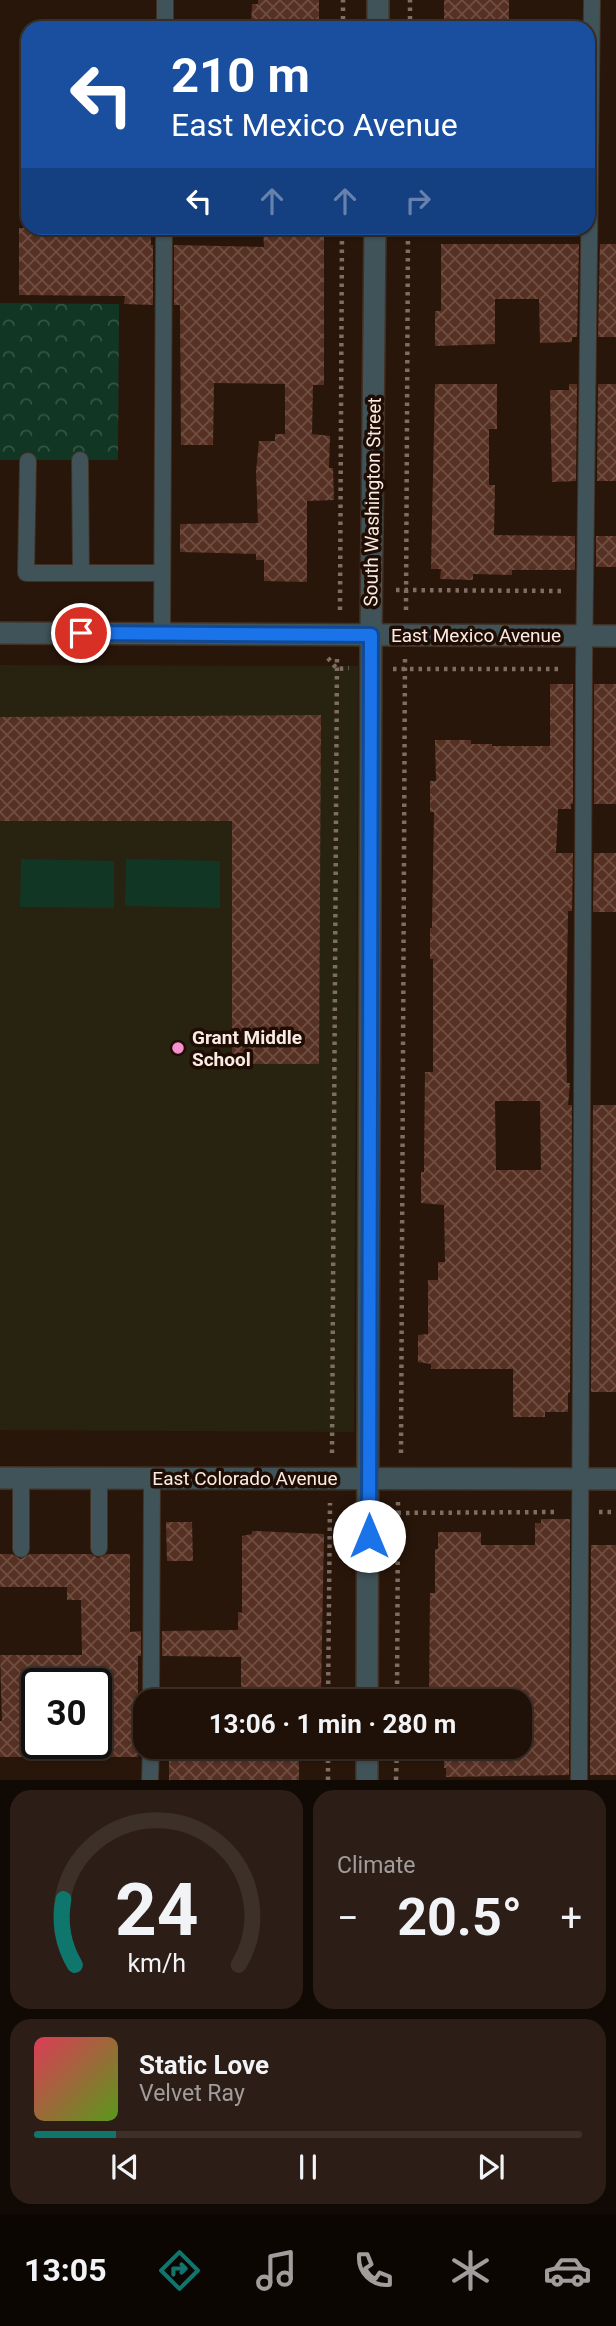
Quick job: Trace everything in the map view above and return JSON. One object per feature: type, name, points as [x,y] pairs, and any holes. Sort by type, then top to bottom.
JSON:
[{"type":"street","points":[[377,21],[378,0]]},
{"type":"street","name":"South Washington Street","points":[[367,1689],[375,235]]},
{"type":"street","name":"East Mexico Avenue","points":[[0,633],[616,636]]},
{"type":"street","name":"East Colorado Avenue","points":[[10,1478],[616,1479]]},
{"type":"street","points":[[367,1759],[367,1780]]},
{"type":"lane","points":[[165,0],[165,21]]},
{"type":"lane","points":[[592,0],[592,21]]},
{"type":"lane","points":[[162,634],[164,235]]},
{"type":"lane","points":[[579,1780],[584,669],[589,235]]},
{"type":"lane","points":[[80,460],[81,573]]},
{"type":"lane","points":[[28,461],[26,573],[162,573]]},
{"type":"lane","points":[[10,1478],[21,1549]]},
{"type":"lane","points":[[99,1478],[99,1548]]},
{"type":"lane","points":[[151,1689],[152,1478]]},
{"type":"lane","points":[[150,1780],[151,1759]]},
{"type":"path","points":[[343,0],[343,21]]},
{"type":"path","points":[[410,0],[410,21]]},
{"type":"path","points":[[340,611],[342,235]]},
{"type":"path","points":[[406,611],[408,235]]},
{"type":"path","points":[[389,590],[585,591]]},
{"type":"path","points":[[401,1453],[405,650]]},
{"type":"path","points":[[332,1453],[337,651]]},
{"type":"path","points":[[390,669],[584,669]]},
{"type":"path","points":[[328,1689],[330,1495]]},
{"type":"path","points":[[397,1689],[398,1497]]},
{"type":"path","points":[[383,1513],[616,1512]]},
{"type":"path","points":[[328,1759],[328,1780]]},
{"type":"path","points":[[396,1780],[397,1759]]},
{"type":"shaded area","name":"Grant Middle School","points":[[0,665],[358,666],[354,1432],[0,1430]]},
{"type":"green space","points":[[0,303],[119,304],[118,460],[0,460]]},
{"type":"green space","points":[[21,859],[114,861],[114,908],[20,907]]},
{"type":"green space","points":[[126,859],[220,861],[220,908],[125,906]]},
{"type":"building","points":[[258,0],[319,0],[319,21],[251,21],[252,4],[258,4]]},
{"type":"building","points":[[444,0],[509,0],[509,21],[444,21]]},
{"type":"building","points":[[19,228],[21,235],[151,235],[153,305],[124,304],[125,296],[19,295]]},
{"type":"building","points":[[263,235],[324,235],[324,385],[313,385],[312,434],[330,436],[329,468],[333,468],[334,500],[307,501],[307,582],[264,581],[264,560],[256,560],[256,554],[180,552],[180,524],[258,523],[256,472],[259,441],[275,441],[275,434],[285,434],[285,384],[214,383],[213,445],[181,445],[180,305],[174,305],[174,245],[264,247]]},
{"type":"building","points":[[441,244],[579,244],[577,337],[572,337],[572,342],[540,343],[539,299],[495,299],[495,344],[435,346],[435,311],[441,311]]},
{"type":"building","points":[[600,244],[616,244],[616,337],[598,337]]},
{"type":"building","points":[[435,384],[497,384],[497,429],[489,429],[489,485],[495,485],[494,535],[575,536],[575,570],[512,570],[512,575],[473,574],[473,580],[440,579],[441,569],[431,569]]},
{"type":"building","points":[[569,384],[577,384],[576,481],[552,482],[550,390],[569,390]]},
{"type":"building","points":[[598,384],[616,384],[616,481],[597,481]]},
{"type":"building","points":[[596,536],[616,536],[616,567],[596,567]]},
{"type":"building","points":[[550,684],[573,684],[573,804],[571,809],[558,809],[556,853],[573,853],[572,911],[568,911],[566,1039],[567,1083],[570,1083],[568,1105],[572,1105],[570,1392],[568,1412],[545,1412],[545,1417],[513,1417],[513,1369],[431,1369],[431,1364],[418,1362],[418,1335],[428,1334],[428,1280],[438,1280],[438,1262],[445,1262],[444,1205],[421,1203],[425,1072],[433,1072],[433,959],[430,959],[430,928],[434,812],[430,812],[430,781],[436,781],[435,740],[471,740],[471,744],[492,746],[550,746]],"holes":[[[495,1101],[540,1101],[541,1170],[496,1170]]]},
{"type":"building","points":[[594,684],[616,684],[616,804],[594,804]]},
{"type":"building","name":"Grant Middle School","points":[[321,715],[319,1064],[232,1064],[232,821],[0,821],[0,717]]},
{"type":"building","points":[[594,853],[616,853],[616,912],[593,912]]},
{"type":"building","points":[[593,1105],[616,1105],[616,1392],[591,1392]]},
{"type":"building","points":[[541,1519],[570,1519],[569,1775],[446,1777],[444,1759],[532,1759],[532,1689],[429,1689],[430,1593],[435,1593],[435,1549],[438,1549],[438,1532],[481,1532],[481,1545],[535,1545],[535,1523],[541,1523]]},
{"type":"building","points":[[166,1522],[192,1522],[193,1561],[167,1561]]},
{"type":"building","points":[[252,1531],[324,1534],[321,1689],[241,1689],[241,1657],[162,1656],[162,1631],[238,1630],[238,1612],[242,1613],[242,1536],[252,1534]]},
{"type":"building","points":[[591,1545],[616,1545],[616,1775],[590,1775]]},
{"type":"building","points":[[0,1554],[12,1554],[20,1559],[30,1554],[91,1554],[98,1558],[107,1554],[130,1554],[130,1632],[141,1631],[138,1689],[133,1689],[133,1757],[112,1757],[112,1668],[21,1668],[21,1757],[0,1757],[0,1655],[82,1655],[81,1600],[67,1600],[67,1587],[0,1587]]},
{"type":"building","points":[[169,1759],[299,1759],[299,1780],[169,1780]]},
{"type":"place","name":"Grant Middle School","points":[[178,1048]]},
{"type":"route","points":[[81,633],[371,635],[369,1536]]}]
